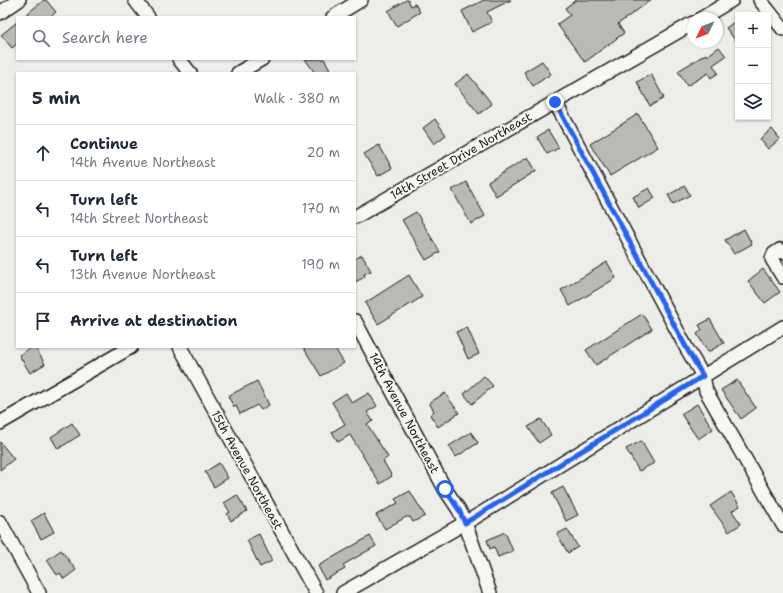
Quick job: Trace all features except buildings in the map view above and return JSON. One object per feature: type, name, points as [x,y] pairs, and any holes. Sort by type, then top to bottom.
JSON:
[{"type":"street","points":[[0,13],[19,0]]},
{"type":"street","points":[[135,0],[147,16]]},
{"type":"street","points":[[335,16],[361,0]]},
{"type":"street","points":[[712,12],[732,0]]},
{"type":"street","points":[[760,0],[783,29]]},
{"type":"street","name":"14th Street Drive Northeast","points":[[356,217],[687,26]]},
{"type":"street","points":[[180,60],[189,72]]},
{"type":"street","points":[[240,72],[260,60]]},
{"type":"street","points":[[555,102],[687,349],[703,376],[706,391],[783,525]]},
{"type":"street","points":[[783,252],[780,250],[774,254],[772,259],[783,277]]},
{"type":"street","name":"14th Avenue Northeast","points":[[356,323],[465,523],[490,593]]},
{"type":"street","points":[[343,593],[465,523],[783,327]]},
{"type":"street","points":[[0,423],[129,348]]},
{"type":"street","name":"15th Avenue Northeast","points":[[181,348],[316,593]]},
{"type":"street","points":[[0,522],[40,593]]},
{"type":"route","points":[[445,489],[459,510],[465,523],[703,376],[687,349],[555,102]]}]
